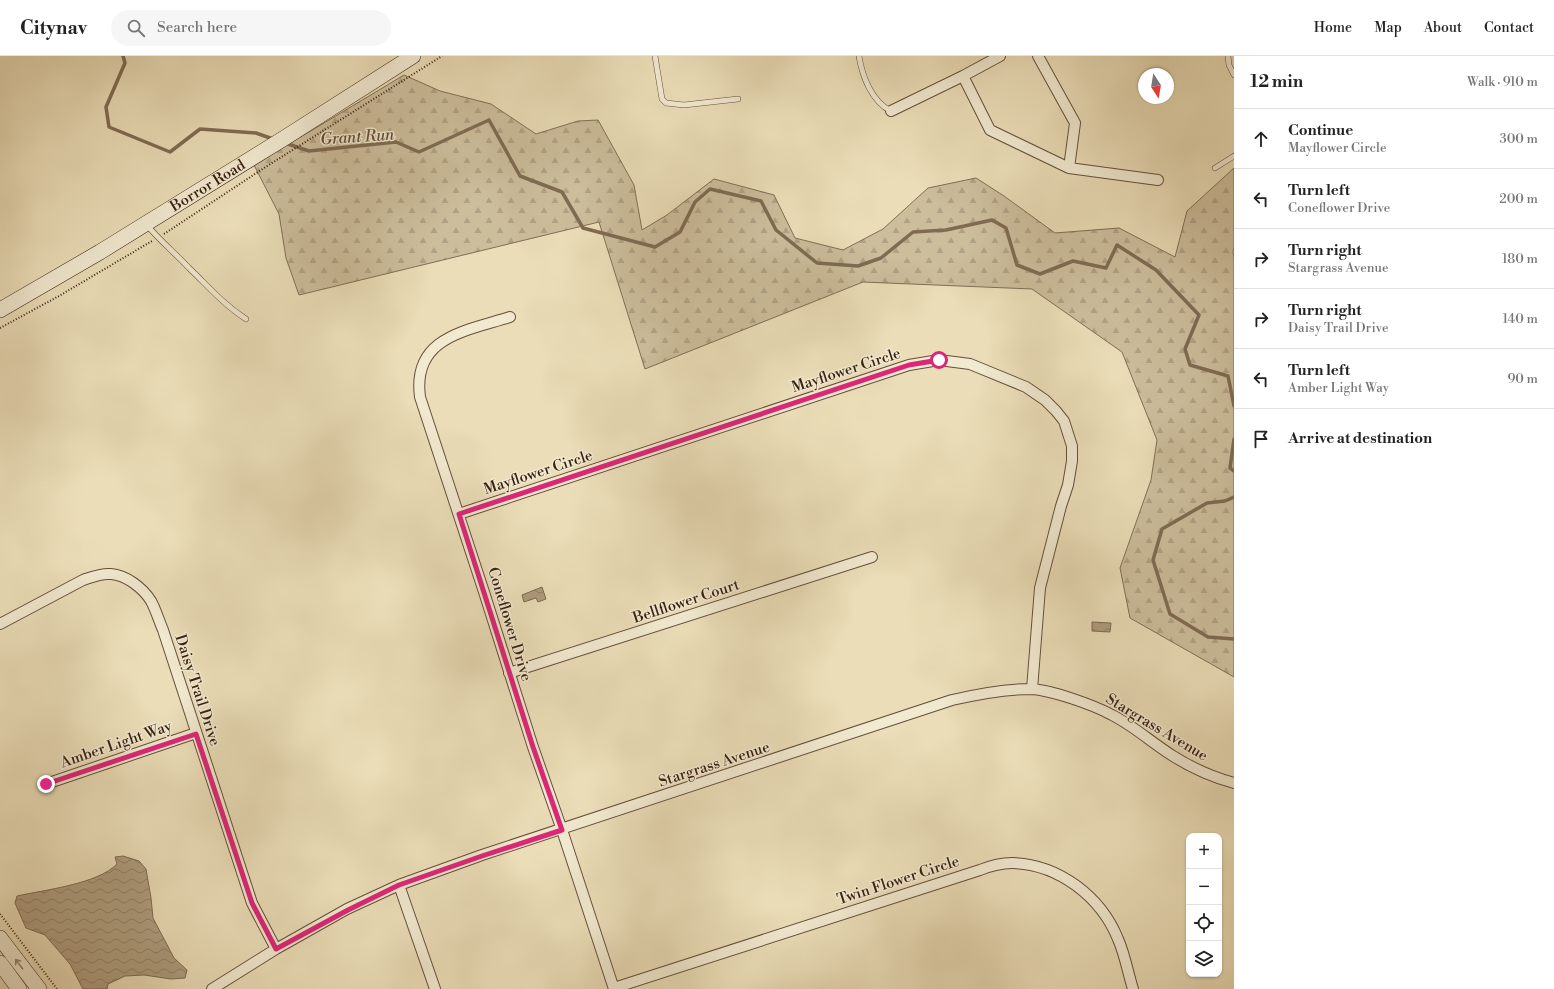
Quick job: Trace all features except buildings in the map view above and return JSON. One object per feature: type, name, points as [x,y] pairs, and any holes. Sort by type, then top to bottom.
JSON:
[{"type":"street","name":"Borror Road","points":[[0,310],[100,252],[146,223],[272,154],[286,137],[413,56]]},
{"type":"street","points":[[892,111],[1000,56]]},
{"type":"street","points":[[1038,56],[1075,123],[1069,168]]},
{"type":"street","points":[[963,76],[990,130],[1069,168],[1158,180]]},
{"type":"street","name":"Coneflower Drive","points":[[510,317],[448,337],[438,343],[424,362],[418,385],[420,397],[459,514],[509,673],[614,988]]},
{"type":"street","name":"Mayflower Circle","points":[[459,514],[909,365],[939,360],[970,364],[1026,387],[1044,400],[1064,421],[1072,446],[1072,461],[1068,485],[1061,506],[1040,588],[1032,689]]},
{"type":"street","name":"Bellflower Court","points":[[509,673],[872,557]]},
{"type":"street","name":"Daisy Trail Drive","points":[[0,624],[83,580],[95,576],[110,574],[120,576],[138,587],[151,601],[163,630],[252,903],[276,949]]},
{"type":"street","name":"Stargrass Avenue","points":[[212,989],[276,949],[348,910],[399,885],[952,700],[973,695],[1003,690],[1032,689],[1083,702],[1112,715],[1173,756],[1198,770],[1234,783]]},
{"type":"street","name":"Amber Light Way","points":[[46,784],[196,734]]},
{"type":"street","name":"Twin Flower Circle","points":[[614,988],[998,864],[1012,863],[1029,865],[1060,875],[1087,893],[1109,921],[1118,940],[1133,989]]},
{"type":"street","points":[[399,885],[435,989]]},
{"type":"street","points":[[0,938],[39,989]]},
{"type":"street","points":[[0,963],[19,989]]},
{"type":"lane","points":[[655,56],[662,99],[666,103],[684,105],[738,100]]},
{"type":"lane","points":[[859,56],[866,81],[871,90],[881,104],[892,111]]},
{"type":"lane","points":[[1228,56],[1234,76]]},
{"type":"lane","points":[[1215,168],[1234,156]]},
{"type":"lane","points":[[146,223],[157,238],[233,311],[246,319]]},
{"type":"path","points":[[0,328],[59,296],[185,221],[272,154],[320,133],[442,56]]},
{"type":"path","points":[[0,914],[57,989]]},
{"type":"green space","points":[[404,75],[440,91],[491,104],[536,134],[578,121],[598,120],[634,185],[642,230],[667,215],[714,179],[774,195],[795,238],[843,250],[883,229],[928,188],[976,178],[1004,196],[1055,233],[1119,228],[1175,257],[1187,211],[1234,168],[1234,677],[1130,618],[1120,568],[1151,480],[1157,440],[1122,352],[1032,289],[863,282],[645,369],[599,222],[299,295],[286,258],[279,214],[254,165]]},
{"type":"water","points":[[542,587],[546,599],[538,602],[536,598],[524,602],[522,595]]},
{"type":"water","points":[[1092,622],[1111,623],[1110,632],[1092,631]]},
{"type":"water","points":[[123,856],[139,861],[146,869],[153,918],[174,958],[187,970],[185,978],[171,979],[144,975],[125,976],[108,984],[107,989],[83,989],[70,964],[45,935],[26,928],[15,903],[17,896],[55,889],[97,877],[117,864],[115,857]]},
{"type":"waterway","name":"Grant Run","points":[[123,56],[125,63],[106,107],[109,127],[170,152],[200,129],[256,133],[273,139]]},
{"type":"waterway","name":"Grant Run","points":[[285,143],[309,151],[396,142],[419,152],[489,120],[520,176],[562,192],[583,228],[655,247],[680,232],[695,202],[710,189],[761,201],[776,230],[817,263],[858,266],[881,258],[913,232],[946,230],[992,220],[1006,228],[1017,265],[1040,274],[1073,261],[1106,268],[1117,245],[1156,270],[1199,315],[1185,349],[1190,365],[1228,376],[1234,406]]},
{"type":"waterway","name":"Grant Run","points":[[1234,439],[1230,468],[1234,471]]},
{"type":"waterway","name":"Grant Run","points":[[1234,497],[1225,501],[1207,503],[1162,529],[1153,560],[1170,614],[1208,637],[1234,639]]},
{"type":"route","points":[[46,784],[196,734],[252,903],[276,949],[348,910],[399,885],[562,830],[533,747],[459,514],[909,365],[939,360]]}]
